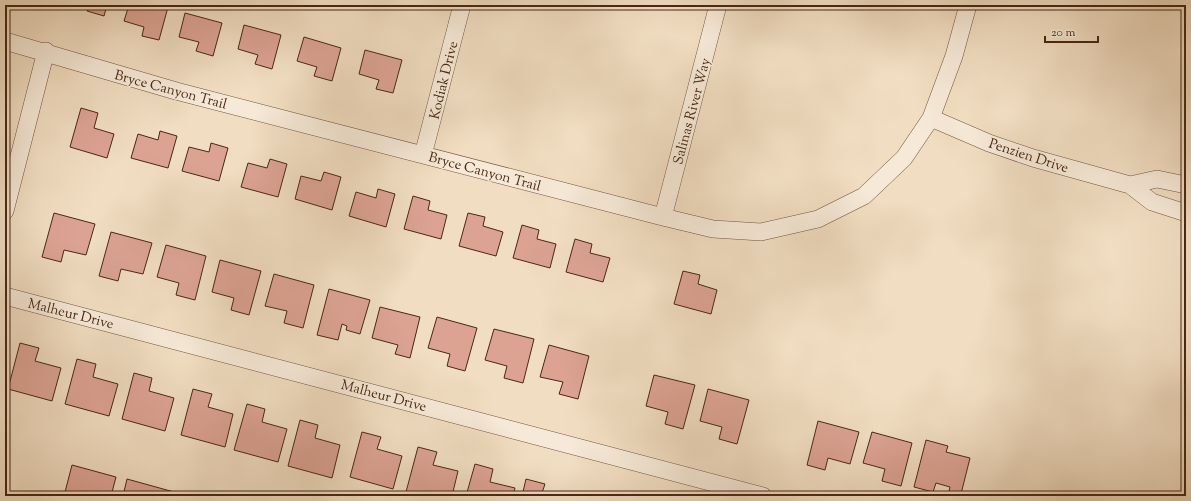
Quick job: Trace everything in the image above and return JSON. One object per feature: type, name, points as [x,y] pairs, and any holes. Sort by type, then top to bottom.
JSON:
[{"type":"street","name":"Kodiak Drive","points":[[423,154],[462,5]]},
{"type":"street","name":"Salinas River Way","points":[[663,217],[718,5]]},
{"type":"street","name":"Bryce Canyon Trail","points":[[5,41],[46,51],[110,72],[176,91],[663,217],[713,229],[762,232],[818,218],[864,196],[904,158],[931,118],[954,56],[968,5]]},
{"type":"street","points":[[5,211],[46,51]]},
{"type":"street","name":"Penzien Drive","points":[[931,118],[989,143],[1033,158],[1130,185],[1152,202],[1186,213]]},
{"type":"street","name":"Penzien Drive","points":[[1130,185],[1157,179],[1186,185]]},
{"type":"street","name":"Malheur Drive","points":[[5,296],[763,496]]},
{"type":"building","points":[[89,5],[107,5],[104,16],[87,11]]},
{"type":"building","points":[[129,5],[159,5],[168,7],[159,40],[142,36],[144,27],[124,21]]},
{"type":"building","points":[[185,13],[222,23],[213,56],[196,51],[199,42],[179,37]]},
{"type":"building","points":[[244,25],[281,35],[272,69],[255,64],[258,55],[238,49]]},
{"type":"building","points":[[304,37],[341,48],[332,81],[314,76],[317,67],[297,61]]},
{"type":"building","points":[[365,50],[402,60],[393,93],[376,89],[379,80],[359,74]]},
{"type":"building","points":[[81,108],[98,113],[94,128],[114,134],[107,158],[70,147]]},
{"type":"building","points":[[160,131],[177,136],[168,168],[131,158],[138,134],[158,140]]},
{"type":"building","points":[[211,143],[228,148],[219,181],[182,171],[189,147],[209,152]]},
{"type":"building","points":[[270,159],[287,164],[278,197],[241,187],[248,163],[267,168]]},
{"type":"building","points":[[324,172],[341,177],[332,210],[295,199],[301,176],[321,181]]},
{"type":"building","points":[[378,189],[395,194],[386,227],[349,216],[356,192],[376,198]]},
{"type":"building","points":[[413,196],[430,201],[428,210],[447,215],[441,239],[404,229]]},
{"type":"building","points":[[54,213],[95,224],[86,255],[64,250],[61,262],[42,257]]},
{"type":"building","points":[[468,213],[485,217],[483,226],[503,232],[496,256],[459,246]]},
{"type":"building","points":[[522,225],[539,230],[537,239],[556,244],[550,268],[513,258]]},
{"type":"building","points":[[111,232],[152,243],[143,274],[121,269],[118,281],[99,276]]},
{"type":"building","points":[[575,239],[592,244],[590,253],[610,258],[603,282],[566,272]]},
{"type":"building","points":[[166,245],[206,256],[195,300],[176,295],[179,283],[157,277]]},
{"type":"building","points":[[220,260],[261,271],[249,315],[231,310],[234,298],[212,292]]},
{"type":"building","points":[[683,271],[700,275],[698,284],[717,290],[711,314],[674,304]]},
{"type":"building","points":[[274,274],[314,285],[303,328],[284,323],[287,311],[265,306]]},
{"type":"building","points":[[329,289],[370,300],[360,334],[346,330],[347,326],[342,324],[338,340],[317,335]]},
{"type":"building","points":[[380,307],[420,317],[410,358],[395,354],[398,345],[372,338]]},
{"type":"building","points":[[437,317],[477,328],[465,371],[447,366],[450,354],[428,348]]},
{"type":"building","points":[[494,329],[534,339],[523,383],[504,378],[507,366],[485,360]]},
{"type":"building","points":[[20,343],[39,348],[35,361],[61,368],[52,401],[8,389]]},
{"type":"building","points":[[549,345],[589,356],[578,399],[559,394],[563,382],[540,377]]},
{"type":"building","points":[[77,359],[96,364],[93,377],[118,384],[109,416],[65,404]]},
{"type":"building","points":[[134,373],[152,378],[149,391],[174,398],[165,431],[122,419]]},
{"type":"building","points":[[654,375],[695,385],[683,429],[665,424],[668,412],[646,406]]},
{"type":"building","points":[[193,389],[212,394],[208,407],[233,414],[225,447],[181,435]]},
{"type":"building","points":[[708,389],[749,400],[737,444],[719,439],[722,427],[700,421]]},
{"type":"building","points":[[247,404],[265,409],[262,422],[287,429],[278,462],[234,450]]},
{"type":"building","points":[[300,420],[318,425],[315,438],[340,445],[332,478],[288,466]]},
{"type":"building","points":[[818,421],[859,432],[850,464],[828,458],[825,470],[807,465]]},
{"type":"building","points":[[362,432],[381,437],[377,449],[402,456],[393,489],[350,477]]},
{"type":"building","points":[[872,432],[912,443],[901,486],[882,481],[885,469],[863,463]]},
{"type":"building","points":[[926,440],[948,446],[946,452],[970,458],[961,494],[949,491],[950,487],[936,483],[933,492],[914,487]]},
{"type":"building","points":[[418,447],[437,452],[433,465],[458,471],[452,496],[420,496],[406,492]]},
{"type":"building","points":[[475,464],[493,469],[490,482],[515,488],[513,496],[466,496]]},
{"type":"building","points":[[72,465],[116,477],[111,496],[64,496]]},
{"type":"building","points":[[127,479],[174,492],[173,496],[123,496]]},
{"type":"building","points":[[526,479],[545,484],[541,496],[522,496]]},
{"type":"building","points":[[583,492],[598,496],[582,496]]}]
